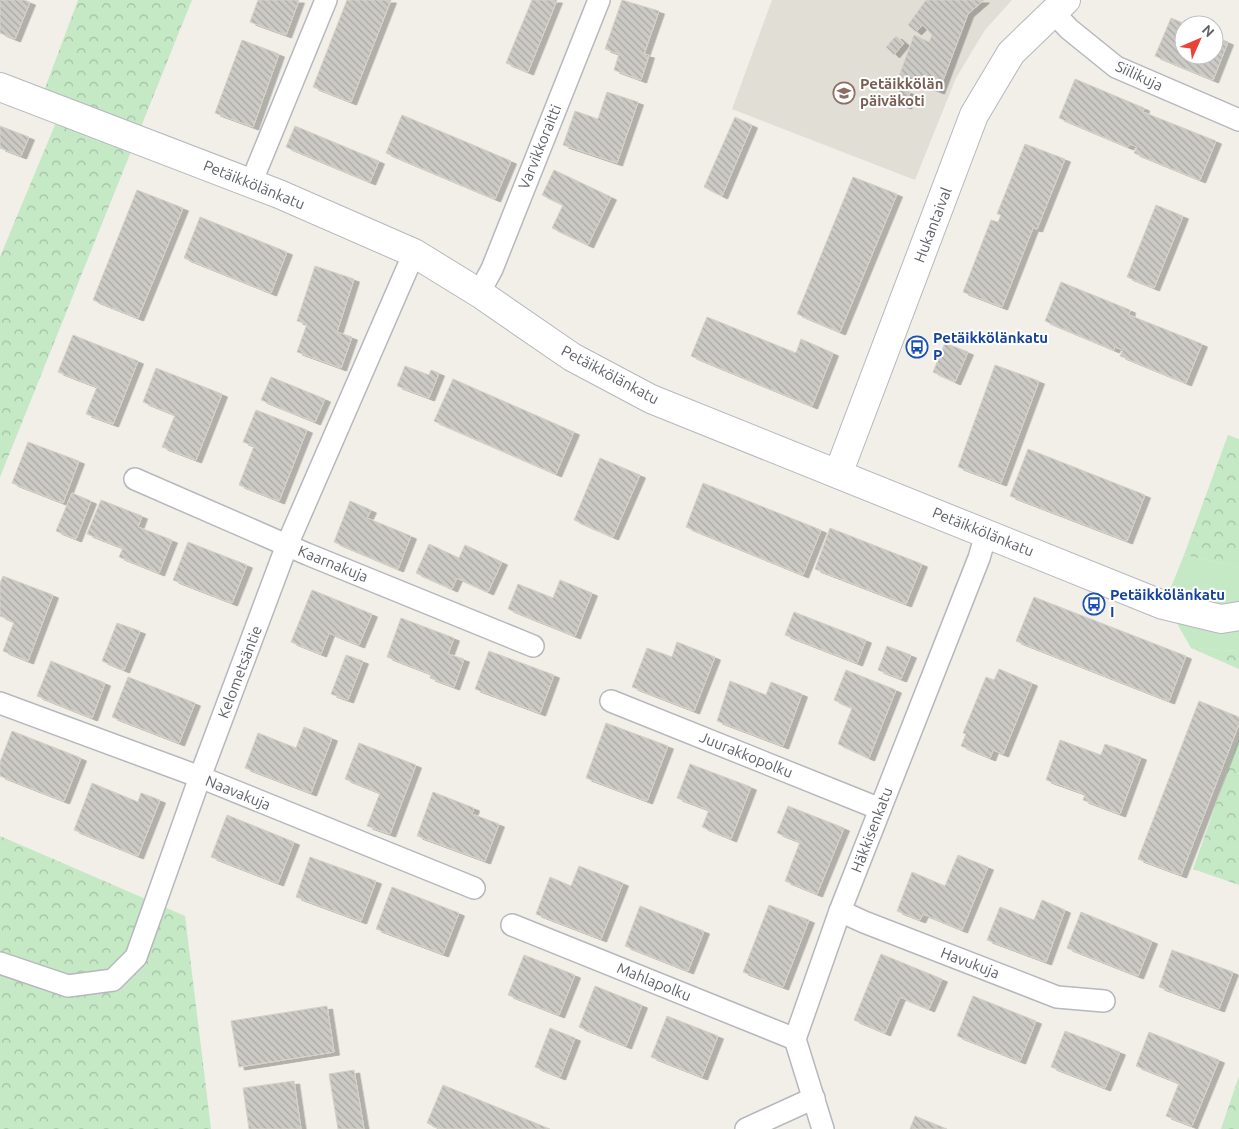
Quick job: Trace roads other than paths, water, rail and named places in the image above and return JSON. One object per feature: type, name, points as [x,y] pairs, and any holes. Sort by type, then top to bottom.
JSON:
[{"type":"street","points":[[251,183],[326,0]]},
{"type":"street","name":"Varvikkoraitti","points":[[479,292],[492,270],[599,0]]},
{"type":"street","name":"Siilikuja","points":[[1059,6],[1069,29],[1116,67],[1239,120]]},
{"type":"street","name":"Hukantaival","points":[[838,474],[974,116],[1011,53],[1059,6]]},
{"type":"street","name":"Petäikkölänkatu","points":[[0,87],[251,183],[349,223],[414,253],[479,292],[572,357],[651,399],[1163,605],[1221,619],[1239,616]]},
{"type":"street","name":"Kelometsäntie","points":[[0,963],[68,986],[113,980],[136,957],[200,777],[287,545],[414,253]]},
{"type":"street","name":"Kaarnakuja","points":[[135,479],[287,545],[533,646]]},
{"type":"street","name":"Häkkisenkatu","points":[[795,1039],[840,911],[979,558],[986,534]]},
{"type":"street","name":"Juurakkopolku","points":[[612,701],[880,809]]},
{"type":"street","name":"Naavakuja","points":[[0,703],[200,777],[474,888]]},
{"type":"street","name":"Havukuja","points":[[840,911],[1058,997],[1104,1001]]},
{"type":"street","name":"Mahlapolku","points":[[512,925],[795,1039]]},
{"type":"street","points":[[795,1039],[823,1129]]},
{"type":"street","points":[[746,1129],[814,1098]]},
{"type":"place","name":"Petäikkölän päiväkoti","points":[[844,93]]},
{"type":"place","name":"Petäikkölänkatu P","points":[[917,347]]},
{"type":"place","name":"Petäikkölänkatu I","points":[[1094,604]]}]
